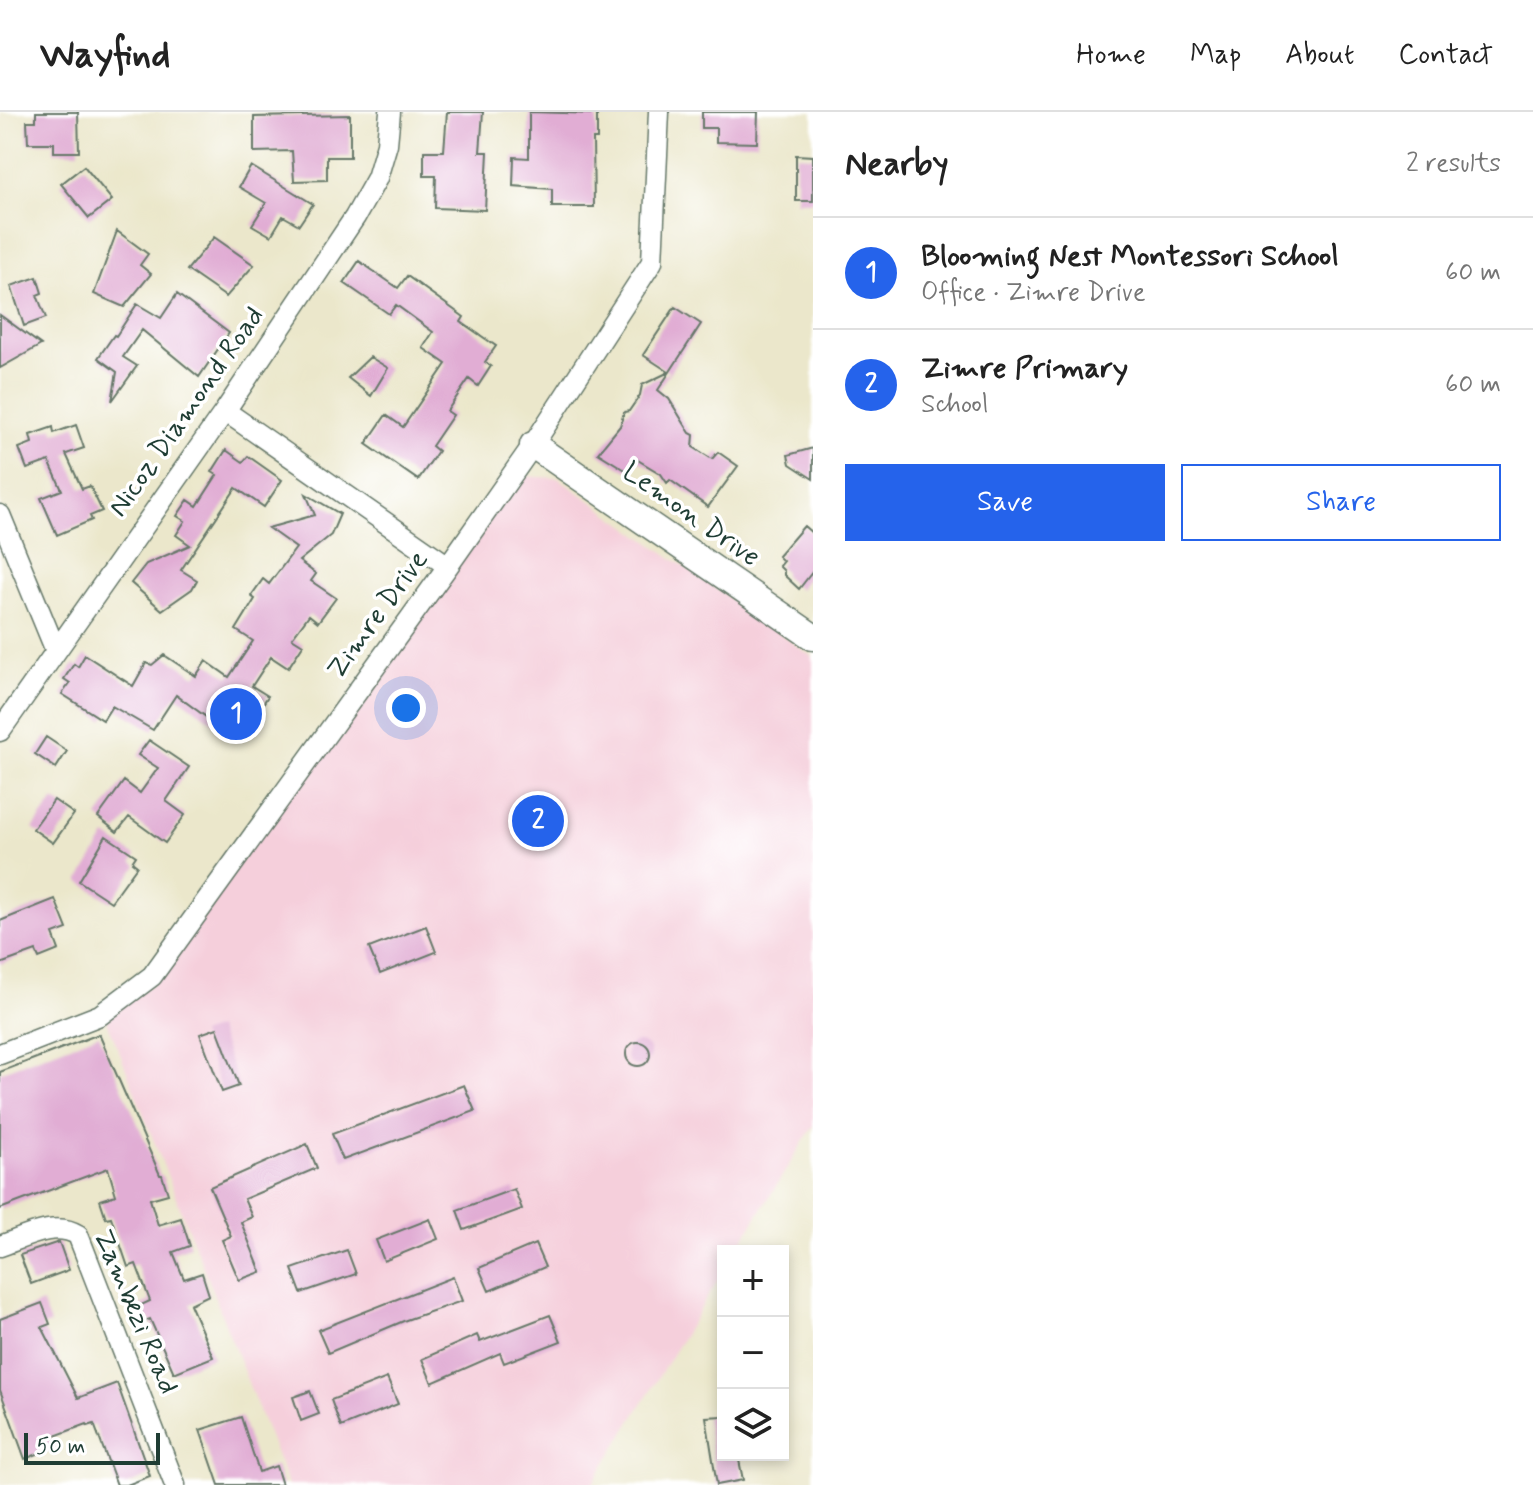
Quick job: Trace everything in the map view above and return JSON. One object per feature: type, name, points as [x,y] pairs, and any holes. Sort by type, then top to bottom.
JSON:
[{"type":"street","name":"Nicoz Diamond Road","points":[[0,731],[225,411],[362,204],[377,178],[387,144],[390,112]]},
{"type":"street","name":"Zimre Drive","points":[[0,1054],[100,1015],[152,976],[533,445],[652,262],[659,112]]},
{"type":"street","points":[[225,411],[448,566]]},
{"type":"street","name":"Lemon Drive","points":[[533,445],[813,637]]},
{"type":"street","points":[[0,515],[56,651]]},
{"type":"street","name":"Zambezi Road","points":[[0,1246],[56,1228],[68,1229],[78,1235],[175,1485]]},
{"type":"shaded area","points":[[503,475],[558,478],[813,657],[813,1126],[740,1245],[717,1245],[717,1282],[592,1485],[288,1485],[104,1013],[151,985]]},
{"type":"building","points":[[36,112],[78,112],[79,152],[54,152],[54,143],[28,143],[27,121],[36,121]]},
{"type":"building","points":[[447,112],[483,112],[480,152],[488,152],[485,210],[435,208],[436,176],[424,176],[424,151],[444,151]]},
{"type":"building","points":[[529,112],[597,114],[597,139],[593,139],[594,207],[552,207],[552,189],[513,186],[514,157],[529,158]]},
{"type":"building","points":[[702,112],[758,112],[757,143],[716,142],[716,128],[702,128]]},
{"type":"building","points":[[350,115],[350,157],[327,157],[327,180],[294,181],[292,151],[254,152],[254,117]]},
{"type":"building","points":[[796,155],[813,156],[813,201],[796,201]]},
{"type":"building","points":[[84,166],[112,200],[89,218],[61,184]]},
{"type":"building","points":[[251,166],[313,204],[299,225],[283,216],[271,236],[252,225],[266,203],[239,187]]},
{"type":"building","points":[[117,231],[148,254],[140,265],[151,274],[124,307],[94,294]]},
{"type":"building","points":[[214,237],[254,265],[226,297],[187,270]]},
{"type":"building","points":[[359,261],[398,288],[407,276],[464,317],[461,322],[496,346],[485,362],[491,366],[478,386],[469,379],[447,411],[453,415],[432,446],[438,451],[418,480],[366,444],[386,415],[403,427],[446,364],[423,348],[433,332],[396,305],[389,314],[344,283]]},
{"type":"building","points":[[37,277],[42,293],[37,295],[46,318],[24,326],[11,286]]},
{"type":"building","points":[[177,294],[229,333],[199,377],[142,330],[123,357],[137,366],[112,401],[117,372],[98,358],[137,304],[161,318]]},
{"type":"building","points":[[675,307],[701,324],[658,390],[669,399],[694,435],[693,447],[712,459],[718,452],[738,466],[708,507],[670,480],[667,483],[661,474],[636,459],[627,471],[598,453],[620,426],[624,412],[629,411],[640,395],[642,385],[669,372],[643,355]]},
{"type":"building","points":[[0,315],[41,345],[0,368]]},
{"type":"building","points":[[370,357],[388,368],[371,396],[348,378]]},
{"type":"building","points":[[76,425],[84,448],[66,454],[82,489],[90,486],[102,511],[90,516],[92,520],[57,535],[41,498],[62,490],[49,461],[27,469],[19,448],[32,443],[30,435],[53,427],[54,433]]},
{"type":"building","points":[[813,448],[813,479],[790,464],[788,455]]},
{"type":"building","points":[[226,450],[243,462],[248,456],[282,480],[264,507],[236,488],[181,570],[197,580],[192,589],[162,610],[131,583],[146,564],[190,545],[176,535],[185,521],[177,516],[188,500],[197,506],[217,475],[212,472]]},
{"type":"building","points":[[306,494],[340,514],[331,535],[299,561],[316,574],[311,581],[336,598],[318,622],[309,615],[292,638],[303,645],[288,668],[271,657],[252,686],[268,696],[239,741],[176,695],[153,730],[112,706],[103,720],[62,694],[70,683],[64,679],[74,664],[78,667],[85,655],[133,686],[146,663],[152,665],[164,655],[196,676],[206,661],[229,677],[253,641],[236,630],[255,599],[251,596],[263,579],[269,584],[296,548],[268,528],[315,515]]},
{"type":"building","points":[[804,526],[813,534],[813,571],[799,589],[784,575],[779,566],[783,561],[778,556]]},
{"type":"building","points":[[46,737],[67,751],[56,768],[35,754]]},
{"type":"building","points":[[149,740],[189,767],[166,801],[185,815],[165,843],[129,817],[117,832],[98,817],[124,781],[140,793],[158,768],[138,755]]},
{"type":"building","points":[[54,800],[74,814],[53,843],[33,829]]},
{"type":"building","points":[[106,836],[136,856],[132,862],[137,866],[111,902],[79,881]]},
{"type":"building","points":[[55,899],[67,929],[53,934],[59,950],[39,958],[36,951],[0,964],[0,921]]},
{"type":"building","points":[[426,926],[436,952],[380,974],[369,948]]},
{"type":"building","points":[[217,1028],[239,1086],[222,1092],[200,1034]]},
{"type":"building","points":[[99,1034],[168,1194],[150,1199],[158,1225],[181,1218],[190,1246],[173,1252],[184,1279],[202,1273],[209,1295],[190,1304],[213,1357],[174,1373],[150,1319],[145,1321],[139,1306],[150,1301],[136,1264],[128,1267],[111,1217],[106,1218],[100,1200],[116,1195],[108,1168],[0,1209],[0,1072]]},
{"type":"building","points":[[638,1042],[646,1046],[650,1054],[646,1062],[638,1066],[630,1062],[626,1054],[630,1046]]},
{"type":"building","points":[[464,1085],[475,1111],[343,1160],[332,1134]]},
{"type":"building","points":[[307,1144],[317,1168],[244,1199],[252,1217],[241,1222],[261,1272],[239,1280],[222,1240],[231,1236],[210,1187]]},
{"type":"building","points":[[514,1189],[522,1209],[464,1230],[457,1210]]},
{"type":"building","points":[[430,1219],[438,1239],[384,1261],[376,1240]]},
{"type":"building","points":[[59,1242],[69,1270],[31,1284],[20,1255]]},
{"type":"building","points":[[535,1244],[545,1267],[489,1291],[479,1268]]},
{"type":"building","points":[[347,1250],[356,1274],[301,1293],[292,1269]]},
{"type":"building","points":[[453,1277],[462,1301],[406,1320],[328,1353],[318,1330]]},
{"type":"building","points":[[42,1303],[50,1324],[42,1327],[78,1398],[117,1383],[150,1476],[127,1485],[117,1485],[94,1424],[49,1438],[53,1448],[25,1459],[0,1390],[0,1319]]},
{"type":"building","points":[[550,1315],[561,1341],[504,1363],[500,1353],[432,1383],[422,1359],[477,1335],[480,1342]]},
{"type":"building","points":[[387,1378],[398,1404],[341,1427],[331,1400]]},
{"type":"building","points":[[310,1391],[319,1414],[301,1421],[293,1397]]},
{"type":"building","points":[[717,1416],[717,1461],[739,1461],[743,1480],[717,1485],[706,1417]]},
{"type":"building","points":[[241,1417],[259,1472],[276,1466],[282,1485],[219,1485],[200,1430]]},
{"type":"place","name":"Blooming Nest Montessori School","points":[[236,714]]},
{"type":"place","name":"Zimre Primary","points":[[538,821]]}]
